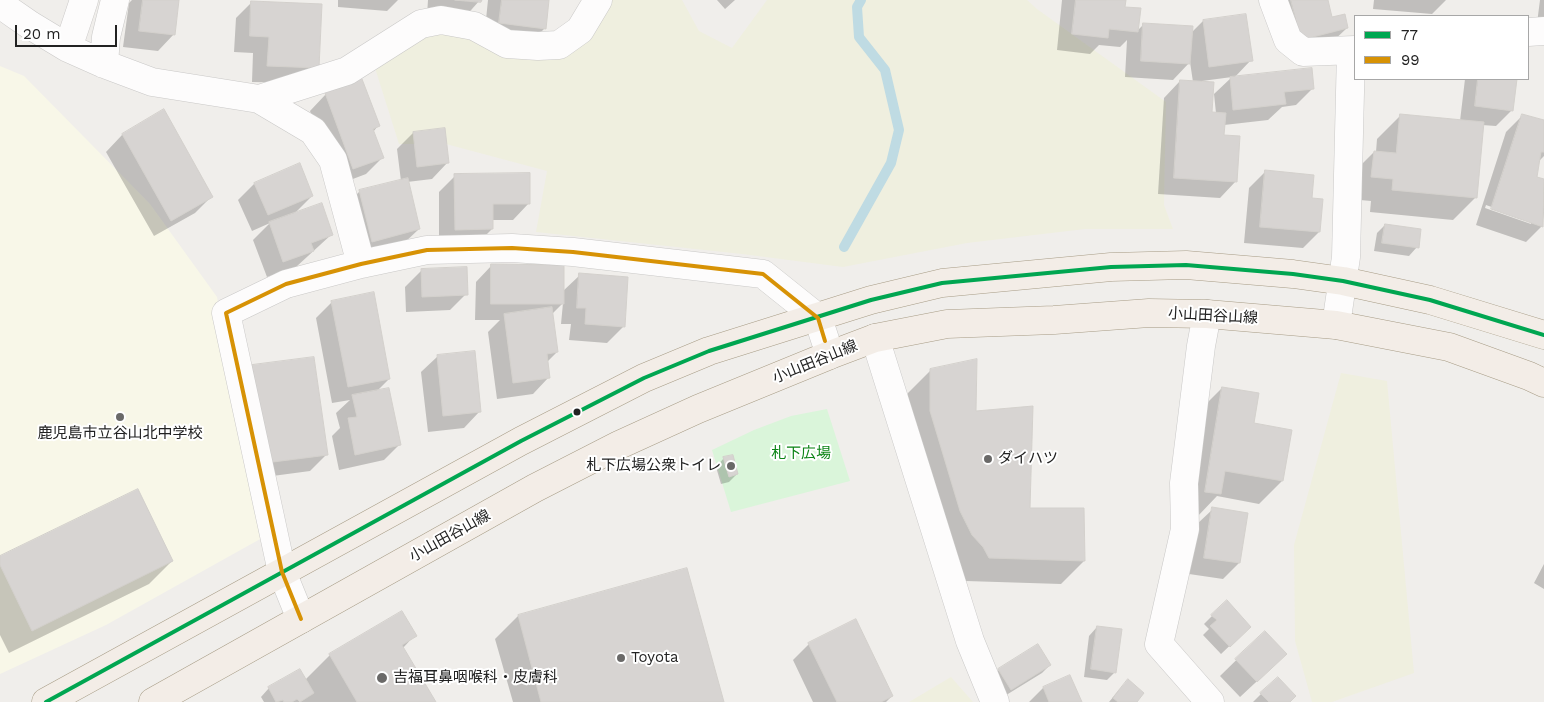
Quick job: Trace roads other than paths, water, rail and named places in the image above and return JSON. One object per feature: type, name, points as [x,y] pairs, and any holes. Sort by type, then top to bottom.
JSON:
[{"type":"main road","points":[[46,702],[521,441],[644,378],[709,351],[871,300],[942,283],[1110,267],[1186,265],[1293,274],[1343,281],[1430,300],[1544,335]]},
{"type":"main road","name":"小山田谷山線","points":[[156,701],[535,488],[619,445],[698,409],[875,338],[947,324],[1054,320],[1149,313],[1207,314],[1336,325],[1448,347],[1544,383]]},
{"type":"street","points":[[0,0],[4,7],[30,25],[68,48],[104,64],[152,82],[259,99],[313,131],[334,160],[361,264]]},
{"type":"street","points":[[68,48],[84,0]]},
{"type":"street","points":[[104,64],[106,37],[115,0]]},
{"type":"street","points":[[259,99],[347,72],[421,24],[441,20],[474,26],[507,44],[559,45],[580,30],[598,0]]},
{"type":"street","points":[[1273,0],[1288,40],[1303,52],[1353,51],[1346,257],[1336,325]]},
{"type":"street","points":[[1529,32],[1544,31]]},
{"type":"street","points":[[301,619],[282,572],[226,313],[286,284],[361,264],[427,250],[512,248],[573,252],[763,274],[818,318],[830,355]]},
{"type":"street","points":[[1207,314],[1201,346],[1184,483],[1185,529],[1160,644],[1210,702]]},
{"type":"street","points":[[875,338],[970,641],[995,702]]},
{"type":"waterway","points":[[844,247],[891,163],[899,130],[885,70],[859,37],[857,7],[861,0]]},
{"type":"place","name":"鹿児島市立谷山北中学校","points":[[120,417]]},
{"type":"place","name":"ダイハツ","points":[[988,459]]},
{"type":"place","name":"札下広場公衆トイレ","points":[[731,466]]},
{"type":"place","name":"Toyota","points":[[621,658]]},
{"type":"place","name":"吉福耳鼻咽喉科・皮膚科","points":[[382,678]]},
{"type":"park label","name":"札下広場","points":[[801,454]]}]
